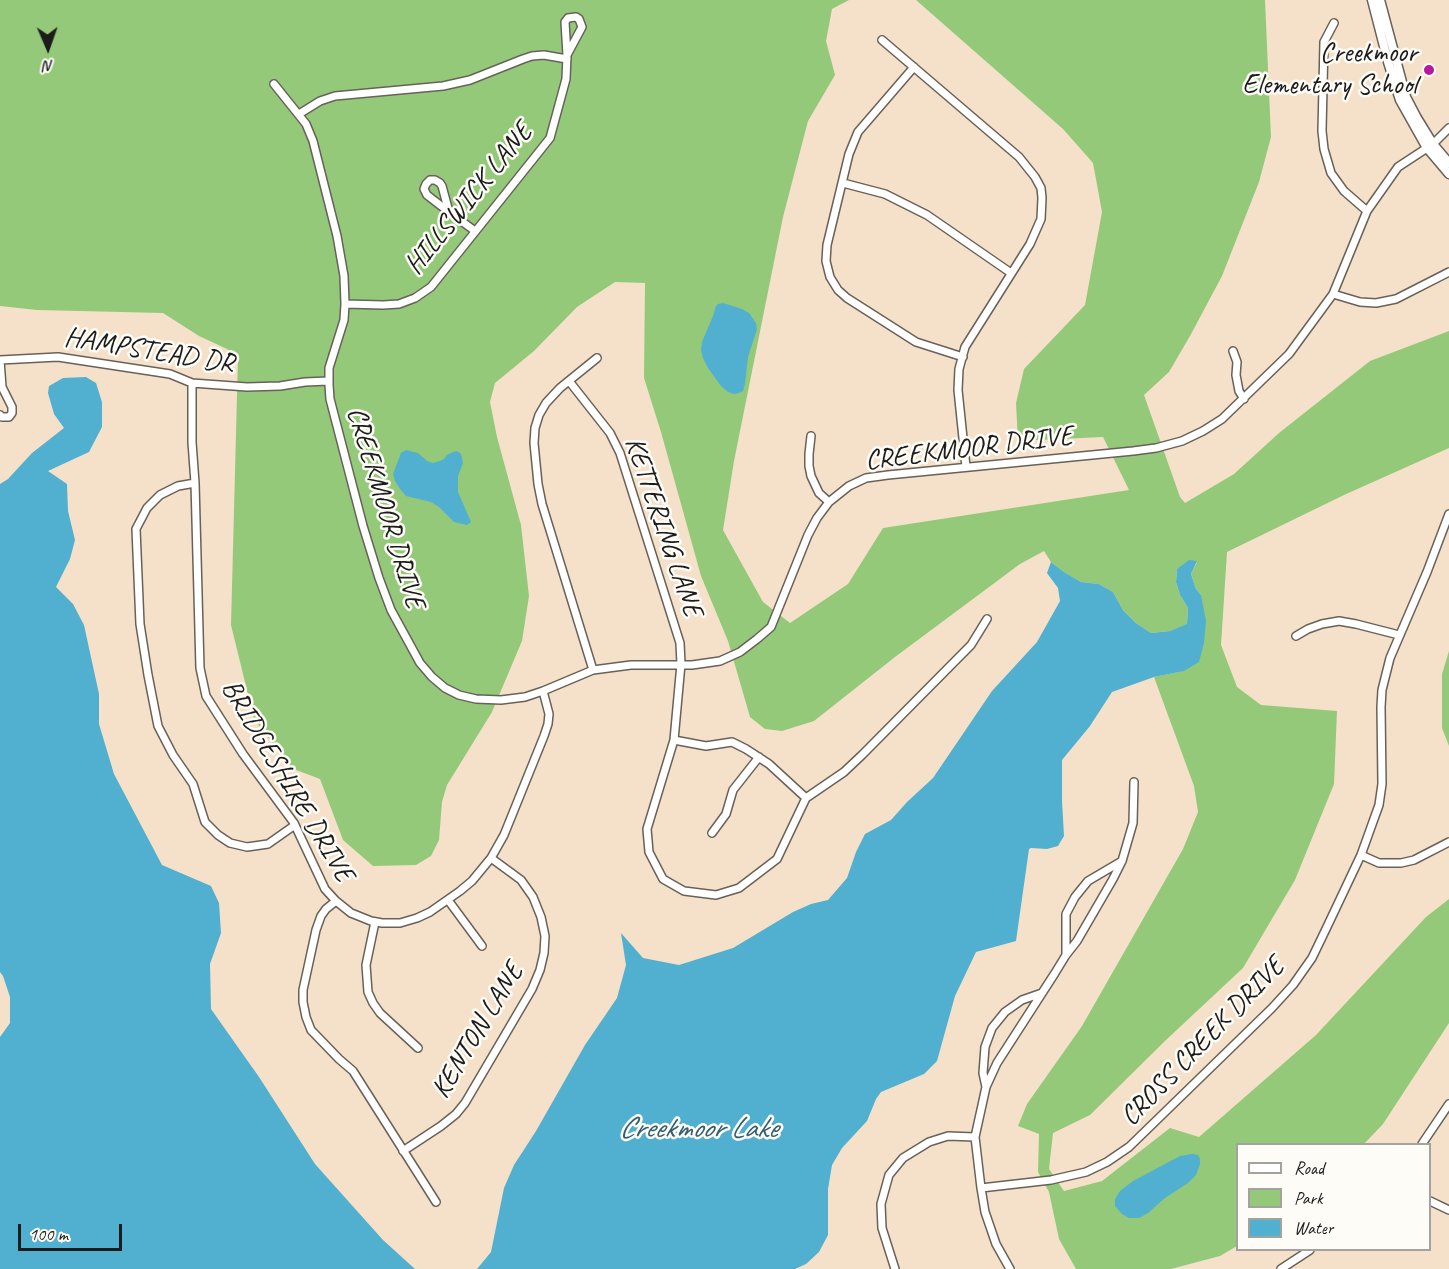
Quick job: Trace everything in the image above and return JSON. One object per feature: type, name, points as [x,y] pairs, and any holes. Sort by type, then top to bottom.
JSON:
[{"type":"street","points":[[1372,0],[1400,100],[1449,174]]},
{"type":"street","points":[[1380,0],[1406,97],[1430,146],[1449,163]]},
{"type":"street","points":[[576,17],[582,27],[567,57],[565,22],[568,18],[576,17]]},
{"type":"street","points":[[1334,23],[1324,42],[1322,132],[1324,148],[1331,173],[1344,191],[1367,211]]},
{"type":"street","points":[[882,40],[1019,157],[1041,188],[1041,219],[1030,244],[965,347],[959,369],[958,390],[966,467]]},
{"type":"street","points":[[298,114],[320,101],[335,96],[444,86],[470,80],[532,56],[567,57]]},
{"type":"street","name":"HILLSWICK LANE","points":[[345,304],[383,305],[407,302],[431,287],[550,138],[566,80],[567,57]]},
{"type":"street","points":[[914,67],[858,132],[849,154],[827,245],[826,261],[830,277],[838,290],[847,298],[916,342],[963,357]]},
{"type":"street","name":"CREEKMOOR DRIVE","points":[[274,84],[309,132],[318,156],[339,246],[344,276],[345,304],[344,320],[329,368],[330,399],[379,578],[391,610],[420,663],[432,677],[445,688],[459,695],[476,699],[501,700],[543,692],[592,670],[630,665],[693,665],[720,661],[740,652],[771,627],[808,535],[828,502],[849,486],[866,478],[1155,448],[1182,441],[1203,431],[1222,419],[1289,354],[1333,294],[1367,211],[1398,167],[1430,146],[1449,128]]},
{"type":"street","points":[[448,212],[442,186],[435,180],[430,180],[424,189],[427,195],[448,212],[475,231]]},
{"type":"street","points":[[843,183],[885,194],[927,215],[1011,273]]},
{"type":"street","points":[[1333,294],[1360,302],[1376,303],[1396,299],[1449,272]]},
{"type":"street","points":[[1233,351],[1237,362],[1237,383],[1244,399]]},
{"type":"street","name":"HAMPSTEAD DR","points":[[0,360],[58,357],[170,374],[192,383],[247,387],[328,381]]},
{"type":"street","points":[[592,670],[542,504],[534,444],[535,428],[546,403],[568,381],[597,358]]},
{"type":"street","points":[[0,360],[1,390],[12,407],[9,417],[0,415]]},
{"type":"street","name":"KETTERING LANE","points":[[568,381],[610,433],[620,453],[680,643],[681,664],[674,740]]},
{"type":"street","name":"BRIDGESHIRE DRIVE","points":[[192,383],[200,668],[206,696],[243,754],[295,825],[325,890],[336,902],[351,913],[375,922],[400,922],[430,912],[472,881],[491,858],[504,835],[544,736],[549,714],[543,692]]},
{"type":"street","points":[[811,436],[809,460],[811,476],[819,493],[828,502]]},
{"type":"street","points":[[195,483],[178,486],[160,495],[147,508],[136,529],[140,624],[158,726],[173,755],[194,784],[205,822],[218,835],[230,843],[247,847],[268,844],[295,825]]},
{"type":"street","name":"CROSS CREEK DRIVE","points":[[981,1188],[1051,1180],[1086,1172],[1107,1162],[1129,1147],[1272,1008],[1293,985],[1312,958],[1360,855],[1379,805],[1382,784],[1382,690],[1390,657],[1449,514]]},
{"type":"street","points":[[806,798],[759,757],[732,742],[706,746],[674,740],[647,830],[649,852],[663,879],[684,891],[716,895],[739,888],[777,859],[806,798],[844,772],[862,755],[971,645],[987,619]]},
{"type":"street","points":[[1296,636],[1322,624],[1339,621],[1399,635]]},
{"type":"street","points":[[712,832],[726,814],[733,790],[759,757]]},
{"type":"street","points":[[1008,1268],[996,1244],[985,1212],[981,1188],[975,1137],[986,1087],[998,1063],[1077,941],[1122,861],[1133,823],[1134,782]]},
{"type":"street","points":[[1360,855],[1379,863],[1401,863],[1414,860],[1449,842]]},
{"type":"street","name":"KENTON LANE","points":[[403,1151],[456,1114],[532,989],[540,970],[545,936],[533,897],[521,880],[491,858]]},
{"type":"street","points":[[1066,955],[1066,914],[1075,897],[1088,881],[1122,861]]},
{"type":"street","points":[[448,900],[482,946]]},
{"type":"street","points":[[336,902],[326,909],[316,930],[303,990],[306,1017],[311,1030],[353,1071],[436,1202]]},
{"type":"street","points":[[375,922],[366,965],[368,992],[380,1013],[418,1048]]},
{"type":"street","points":[[986,1087],[983,1073],[985,1047],[992,1028],[1005,1012],[1022,1000],[1042,993]]},
{"type":"street","points":[[1423,1143],[1449,1104]]},
{"type":"street","points":[[895,1269],[882,1228],[881,1204],[890,1175],[903,1158],[929,1142],[948,1136],[975,1137]]},
{"type":"street","points":[[1431,1201],[1449,1210]]},
{"type":"street","points":[[1281,1269],[1308,1251]]},
{"type":"green space","points":[[0,0],[849,0],[832,9],[826,41],[835,75],[808,121],[783,217],[734,461],[723,530],[763,602],[790,623],[848,584],[883,528],[1129,490],[1103,437],[1018,441],[1016,403],[1024,369],[1085,305],[1102,212],[1093,163],[1063,129],[916,0],[1265,0],[1271,137],[1259,182],[1222,276],[1190,336],[1169,372],[1144,395],[1180,497],[1185,503],[1234,474],[1279,433],[1370,361],[1449,331],[1449,448],[1344,495],[1227,552],[1221,645],[1237,687],[1261,705],[1337,711],[1334,784],[1295,880],[1243,968],[1090,1115],[1053,1133],[1049,1169],[1064,1191],[1102,1181],[1170,1128],[1199,1137],[1316,1035],[1426,917],[1449,899],[1449,1023],[1383,1124],[1365,1143],[1236,1143],[1236,1247],[1220,1256],[1171,1269],[1076,1269],[1059,1239],[1049,1192],[1038,1172],[1039,1134],[1018,1126],[1027,1104],[1082,1026],[1183,849],[1198,812],[1194,786],[1154,677],[1183,671],[1201,595],[1196,589],[1191,574],[1197,562],[1177,569],[1176,582],[1180,595],[1188,608],[1187,625],[1170,631],[1151,633],[1123,610],[1113,592],[1099,584],[1081,582],[1064,572],[1051,562],[1044,551],[1020,564],[895,657],[814,721],[782,731],[765,729],[750,717],[728,641],[701,576],[644,378],[645,283],[615,282],[577,307],[534,351],[495,383],[490,402],[521,525],[529,596],[522,641],[492,712],[447,785],[442,802],[439,840],[431,856],[416,865],[373,866],[343,840],[320,779],[291,768],[254,719],[231,625],[238,357],[163,313],[37,310],[0,306]]},
{"type":"green space","points":[[1449,651],[1449,746],[1442,728],[1442,674]]},
{"type":"water","points":[[723,303],[749,313],[757,329],[748,357],[743,391],[734,394],[721,386],[708,368],[701,350],[716,306]]},
{"type":"water","points":[[86,377],[96,383],[102,402],[102,427],[89,452],[48,471],[67,484],[68,511],[75,540],[70,559],[56,587],[73,604],[84,625],[99,694],[99,724],[114,774],[162,865],[211,886],[219,903],[221,933],[210,964],[211,1009],[259,1077],[315,1164],[383,1240],[415,1269],[0,1269],[0,1037],[10,1023],[10,997],[0,972],[0,484],[8,479],[32,453],[64,428],[54,414],[48,393],[49,386],[63,378]]},
{"type":"water","points":[[406,450],[418,453],[433,463],[453,452],[457,451],[461,454],[463,463],[458,476],[458,492],[471,522],[467,525],[454,522],[431,502],[406,496],[395,481],[393,474],[401,453]]},
{"type":"water","name":"Creekmoor Lake","points":[[1189,560],[1197,561],[1191,574],[1196,589],[1201,595],[1206,621],[1199,662],[1184,671],[1154,677],[1112,692],[1090,726],[1062,760],[1064,836],[1058,846],[1047,849],[1029,849],[1016,941],[976,952],[955,996],[937,1061],[924,1074],[881,1092],[867,1121],[842,1148],[832,1165],[828,1189],[828,1235],[819,1252],[806,1264],[795,1269],[477,1269],[491,1252],[504,1188],[514,1165],[585,1045],[617,998],[626,965],[621,933],[643,958],[679,965],[733,948],[793,912],[828,900],[847,878],[865,834],[891,820],[933,778],[992,691],[1037,642],[1060,601],[1058,588],[1047,573],[1051,562],[1081,582],[1099,584],[1113,592],[1123,610],[1151,633],[1170,631],[1187,624],[1188,608],[1180,595],[1176,582],[1177,569]]},
{"type":"water","points":[[1198,1155],[1200,1159],[1196,1175],[1148,1213],[1139,1218],[1129,1218],[1115,1206],[1115,1199],[1120,1191],[1133,1181],[1180,1156]]},
{"type":"place","name":"Creekmoor Elementary School","points":[[1429,70]]}]
